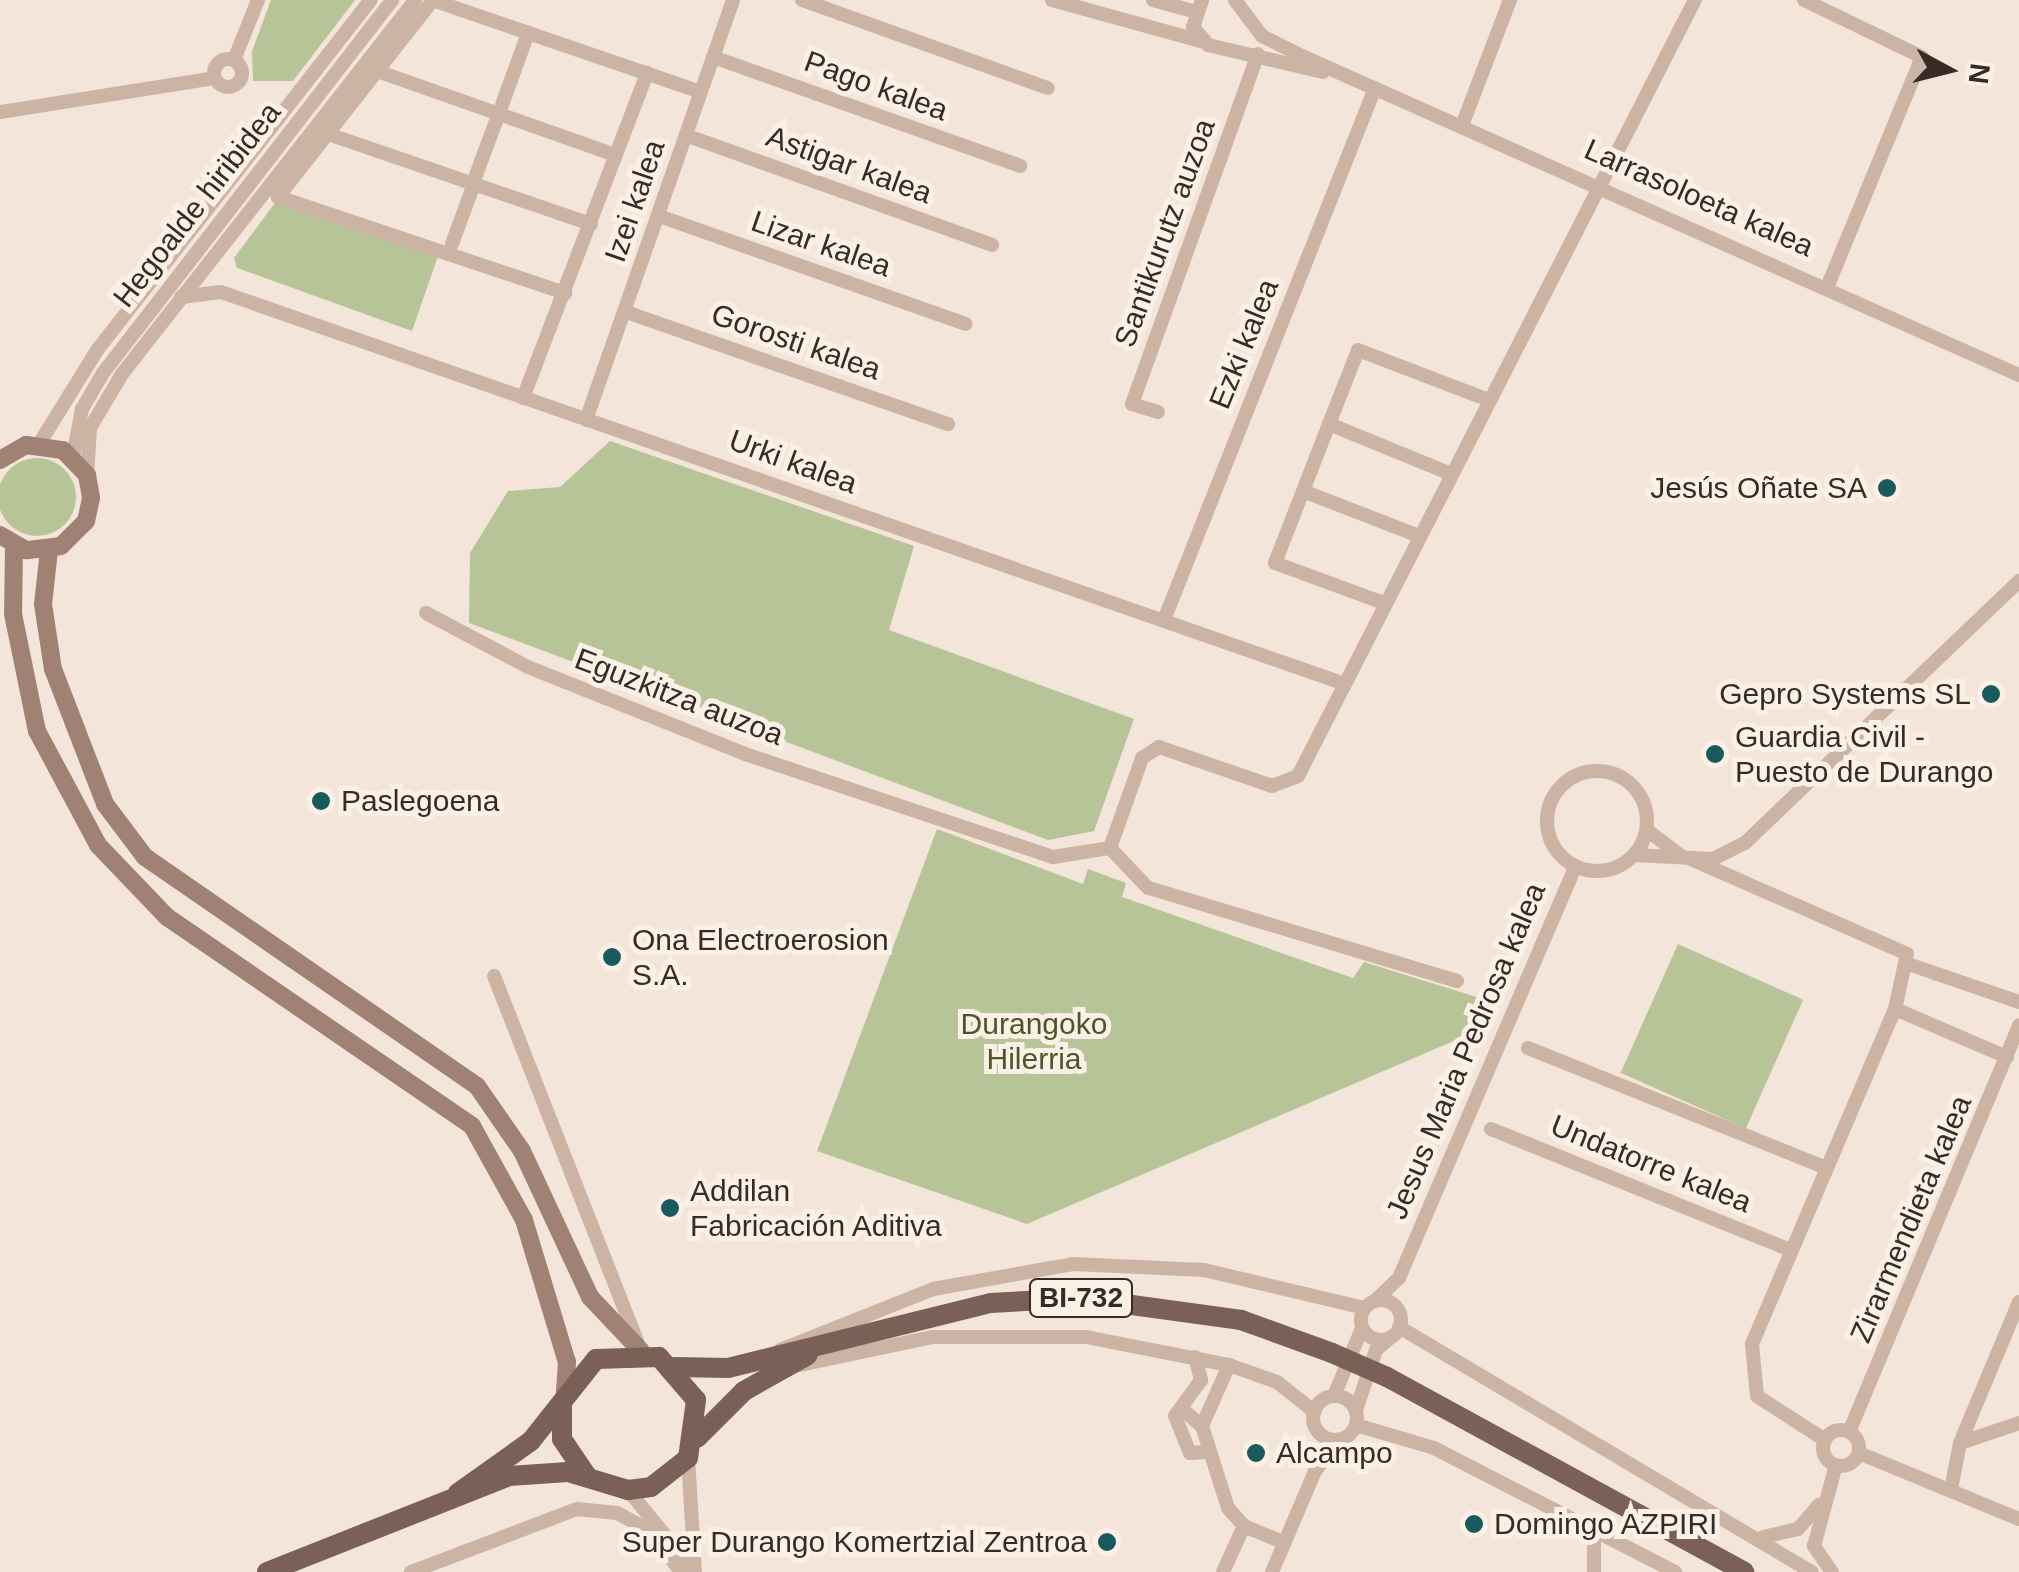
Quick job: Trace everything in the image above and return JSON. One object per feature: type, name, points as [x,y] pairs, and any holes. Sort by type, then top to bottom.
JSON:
[{"type":"main road","points":[[1,458],[39,444],[74,457],[86,474],[86,521],[49,550],[44,604],[52,670],[105,804],[146,857],[477,1086],[522,1151],[590,1296],[640,1351],[674,1367],[696,1400],[692,1448]]},
{"type":"main road","points":[[49,550],[7,540],[14,614],[38,732],[89,831],[167,917],[472,1126],[524,1220],[567,1362],[562,1439],[588,1477]]},
{"type":"main road","name":"BI-732","points":[[674,1367],[771,1365],[828,1344],[991,1303],[1081,1298],[1241,1320],[1387,1378],[1744,1572]]},
{"type":"main road","points":[[458,1493],[531,1441],[565,1392],[596,1359],[640,1351]]},
{"type":"main road","name":"BI-732","points":[[628,1490],[672,1476],[692,1448],[771,1365]]},
{"type":"main road","points":[[266,1572],[458,1493],[536,1473],[588,1477],[628,1490]]},
{"type":"street","points":[[0,112],[214,78],[238,84],[234,60],[258,0]]},
{"type":"street","points":[[39,444],[98,349],[372,0]]},
{"type":"street","name":"Hegoalde hiribidea","points":[[74,457],[82,409],[102,374],[392,0]]},
{"type":"street","points":[[86,474],[96,416],[181,298],[414,0]]},
{"type":"street","points":[[433,0],[700,92]]},
{"type":"street","name":"Hegoalde hiribidea","points":[[433,0],[278,197],[565,293]]},
{"type":"street","name":"Izei kalea","points":[[586,420],[733,0]]},
{"type":"street","points":[[802,0],[1048,88]]},
{"type":"street","points":[[1052,0],[1353,78]]},
{"type":"street","points":[[1153,0],[1198,6],[1201,41]]},
{"type":"street","points":[[1235,0],[1262,36],[1353,78]]},
{"type":"street","points":[[1464,122],[1510,0]]},
{"type":"street","points":[[1456,981],[1148,888],[1110,848],[1142,758],[1158,747],[1287,785],[1345,684],[1695,0]]},
{"type":"street","points":[[1804,0],[1922,57],[1828,287]]},
{"type":"street","points":[[1230,44],[1244,16]]},
{"type":"street","points":[[452,244],[528,33]]},
{"type":"street","name":"Santikurutz auzoa","points":[[1158,412],[1132,404],[1258,54]]},
{"type":"street","name":"Pago kalea","points":[[713,56],[1020,166]]},
{"type":"street","points":[[214,78],[216,64],[234,60]]},
{"type":"street","points":[[378,71],[500,109],[616,154]]},
{"type":"street","points":[[523,398],[647,73]]},
{"type":"street","name":"Larrasoloeta kalea","points":[[1353,78],[1464,122],[2019,375]]},
{"type":"street","name":"Ezki kalea","points":[[1164,620],[1375,88]]},
{"type":"street","name":"Hegoalde hiribidea","points":[[328,134],[475,179],[591,224]]},
{"type":"street","name":"Astigar kalea","points":[[688,136],[992,245]]},
{"type":"street","name":"Lizar kalea","points":[[659,216],[966,324]]},
{"type":"street","points":[[181,298],[221,292],[210,261]]},
{"type":"street","name":"Urki kalea","points":[[221,292],[1345,684]]},
{"type":"street","name":"Gorosti kalea","points":[[626,312],[948,424]]},
{"type":"street","points":[[1384,603],[1275,563],[1358,350],[1489,400]]},
{"type":"street","points":[[1328,424],[1451,474]]},
{"type":"street","points":[[1304,491],[1419,536]]},
{"type":"street","points":[[2019,580],[1758,832],[1727,854],[1686,857],[1635,856],[1607,871],[1575,867],[1548,830],[1552,798],[1574,776],[1606,771],[1634,786],[1648,830],[1686,857],[1894,947],[1910,967],[2019,1002]]},
{"type":"street","name":"Eguzkitza auzoa","points":[[426,613],[528,668],[920,814],[1053,857],[1110,848]]},
{"type":"street","points":[[1635,856],[1648,830]]},
{"type":"street","name":"Jesus Maria Pedrosa kalea","points":[[1408,1256],[1575,867]]},
{"type":"street","points":[[1836,1466],[1826,1440],[1757,1396],[1752,1344],[1910,967]]},
{"type":"street","points":[[494,976],[640,1351]]},
{"type":"street","points":[[1895,1008],[2008,1057]]},
{"type":"street","name":"Zirarmendieta kalea","points":[[1849,1432],[2019,1025]]},
{"type":"street","name":"Undatorre kalea","points":[[1528,1048],[1826,1168]]},
{"type":"street","name":"Undatorre kalea","points":[[1491,1128],[1790,1250]]},
{"type":"street","points":[[1315,1470],[1315,1418],[1334,1396],[1370,1304],[1408,1256]]},
{"type":"street","points":[[1272,1572],[1315,1470],[1356,1418],[1376,1350],[1396,1325],[1408,1256]]},
{"type":"street","points":[[771,1365],[933,1289],[1072,1264],[1204,1270],[1370,1304],[1396,1325],[1761,1537],[1812,1572]]},
{"type":"street","points":[[1951,1489],[1960,1443],[2019,1302]]},
{"type":"street","points":[[1362,1327],[1396,1325]]},
{"type":"street","points":[[771,1365],[859,1347],[1017,1333],[1195,1357],[1228,1366],[1276,1382],[1342,1440]]},
{"type":"street","points":[[1195,1357],[1201,1380],[1180,1408],[1176,1426],[1190,1454],[1204,1452]]},
{"type":"street","points":[[1228,1366],[1202,1426],[1204,1452],[1244,1526],[1285,1543]]},
{"type":"street","points":[[1334,1396],[1356,1418],[1391,1429],[1675,1572]]},
{"type":"street","points":[[1180,1408],[1202,1426]]},
{"type":"street","points":[[1960,1443],[2019,1423]]},
{"type":"street","points":[[1826,1440],[1849,1432],[1858,1453],[2019,1519]]},
{"type":"street","points":[[692,1448],[694,1572]]},
{"type":"street","points":[[1761,1537],[1798,1529],[1819,1504],[1836,1466],[1858,1453]]},
{"type":"street","points":[[628,1490],[694,1572]]},
{"type":"street","points":[[1819,1504],[1814,1546],[1832,1572]]},
{"type":"street","points":[[411,1572],[576,1508],[617,1513],[651,1531],[681,1572]]},
{"type":"street","points":[[1223,1572],[1244,1526]]},
{"type":"street","points":[[1594,1531],[1594,1572]]},
{"type":"green space","points":[[271,0],[355,0],[293,81],[253,81],[252,51]]},
{"type":"green space","points":[[275,203],[438,256],[412,331],[237,268],[234,258]]},
{"type":"green space","points":[[610,441],[914,546],[889,630],[1134,719],[1094,831],[1048,840],[469,623],[470,553],[508,491],[560,487]]},
{"type":"green space","points":[[29,458],[45,458],[70,475],[76,497],[70,519],[59,530],[45,536],[29,536],[4,519],[-2,505],[-2,489],[15,464]]},
{"type":"green space","name":"Durangoko Hilerria","points":[[937,829],[1083,884],[1088,869],[1126,883],[1122,897],[1353,978],[1364,962],[1486,1000],[1491,1025],[1027,1224],[817,1151]]},
{"type":"green space","points":[[1678,944],[1803,1000],[1746,1129],[1621,1073]]},
{"type":"place","name":"Jesús Oñate SA","points":[[1887,488]]},
{"type":"place","name":"Gepro Systems SL","points":[[1991,694]]},
{"type":"place","name":"Guardia Civil - Puesto de Durango","points":[[1715,754]]},
{"type":"place","name":"Paslegoena","points":[[321,801]]},
{"type":"place","name":"Ona Electroerosion S.A.","points":[[612,957]]},
{"type":"place","name":"Addilan Fabricación Aditiva","points":[[670,1208]]},
{"type":"place","name":"Alcampo","points":[[1256,1453]]},
{"type":"place","name":"Domingo AZPIRI","points":[[1474,1524]]},
{"type":"place","name":"Super Durango Komertzial Zentroa","points":[[1107,1542]]}]
